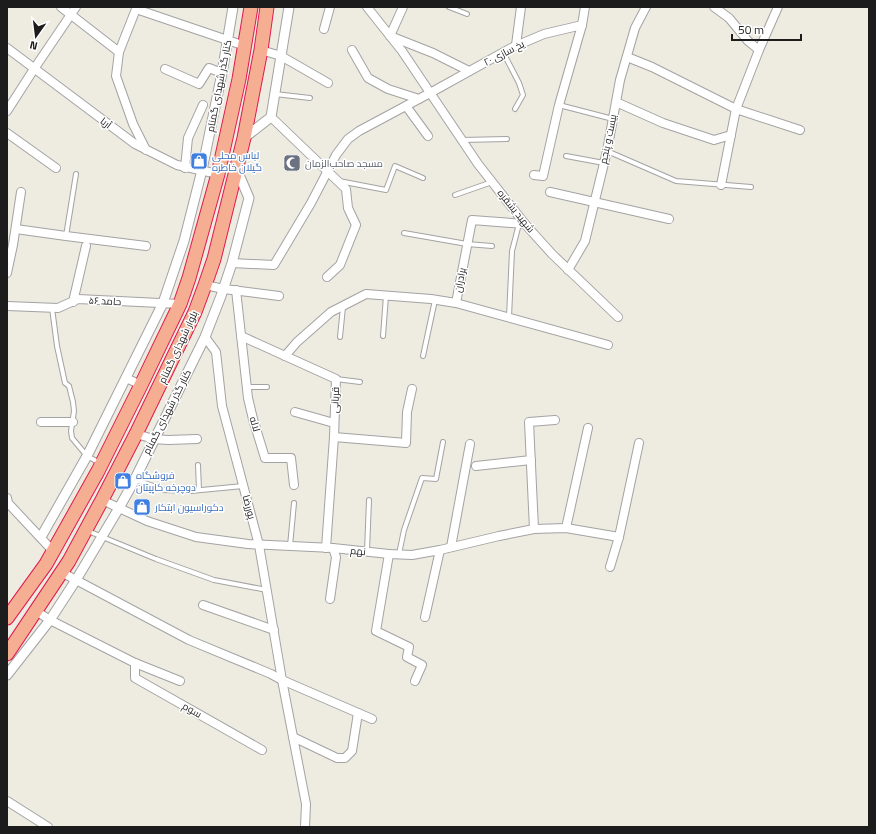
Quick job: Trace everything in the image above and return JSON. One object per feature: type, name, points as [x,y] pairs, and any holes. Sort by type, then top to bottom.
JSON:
[{"type":"highway","name":"بلوار شهدای گمنام","points":[[7,618],[46,564],[102,464],[180,304],[189,278],[218,174],[238,85],[251,7]]},
{"type":"highway","name":"بلوار شهدای گمنام","points":[[7,654],[69,561],[117,473],[195,312],[214,259],[237,170],[261,50],[267,7]]},
{"type":"highway","points":[[46,564],[61,572]]},
{"type":"street","points":[[61,7],[119,52]]},
{"type":"street","points":[[7,111],[76,7]]},
{"type":"street","name":"کنار گذر شهدای گمنام","points":[[41,538],[87,456],[163,303],[184,241],[202,170],[234,7]]},
{"type":"street","points":[[244,138],[271,116],[289,7]]},
{"type":"street","points":[[324,29],[330,7]]},
{"type":"street","name":"شهید یشقره","points":[[368,7],[402,51],[478,164],[522,223],[568,270],[618,317]]},
{"type":"street","points":[[403,7],[390,36],[433,53],[469,71]]},
{"type":"street","points":[[516,45],[521,7]]},
{"type":"street","points":[[534,175],[543,176],[559,105],[582,25],[584,7]]},
{"type":"street","name":"بیست و پنجم","points":[[568,270],[585,241],[607,151],[620,80],[635,28],[646,7]]},
{"type":"street","points":[[714,7],[729,18],[748,41],[759,50]]},
{"type":"street","points":[[721,185],[736,109],[778,7]]},
{"type":"street","points":[[146,150],[133,124],[116,76],[119,52],[136,9],[245,46]]},
{"type":"street","name":"یخ سازی ۲۰","points":[[232,264],[274,265],[311,203],[336,155],[348,139],[359,131],[516,45],[544,34],[582,25]]},
{"type":"street","name":"آریا","points":[[7,48],[135,144],[185,168],[218,174]]},
{"type":"street","points":[[261,50],[281,56],[328,83]]},
{"type":"street","points":[[352,50],[368,78],[388,90],[419,99]]},
{"type":"street","points":[[627,57],[652,67],[736,109],[800,130]]},
{"type":"street","points":[[165,69],[199,84],[209,68],[222,73]]},
{"type":"street","points":[[616,102],[663,122],[714,140],[731,135]]},
{"type":"street","points":[[185,168],[188,138],[203,105]]},
{"type":"street","points":[[406,106],[428,136]]},
{"type":"street","points":[[271,116],[346,189],[348,208],[356,225],[340,265],[327,277]]},
{"type":"street","points":[[7,133],[56,168]]},
{"type":"street","name":"کنار گذر شهدای گمنام","points":[[7,675],[50,620],[119,508],[205,337],[232,264],[249,198],[237,170]]},
{"type":"street","points":[[7,273],[10,245],[16,229],[21,192]]},
{"type":"street","points":[[550,192],[669,219]]},
{"type":"street","name":"برادران","points":[[343,306],[366,294],[456,303],[472,220],[522,223]]},
{"type":"street","points":[[16,229],[146,246]]},
{"type":"street","points":[[73,302],[86,246]]},
{"type":"street","points":[[205,285],[279,296]]},
{"type":"street","points":[[236,290],[241,336]]},
{"type":"street","name":"حامد ۵۶","points":[[7,306],[58,308],[78,299],[180,304]]},
{"type":"street","points":[[456,303],[608,345]]},
{"type":"street","points":[[285,356],[331,312],[343,306]]},
{"type":"street","name":"قربانی","points":[[241,336],[336,379],[329,548],[336,557],[330,599]]},
{"type":"street","name":"لاله","points":[[241,336],[248,398],[265,458],[291,458],[294,485]]},
{"type":"street","name":"پوررضا","points":[[205,337],[216,352],[222,406],[259,545],[282,680],[306,804],[305,827]]},
{"type":"street","points":[[126,378],[141,386]]},
{"type":"street","points":[[334,437],[406,443],[407,412],[412,389]]},
{"type":"street","points":[[295,412],[334,422]]},
{"type":"street","points":[[534,529],[528,422],[555,420]]},
{"type":"street","points":[[41,422],[73,422]]},
{"type":"street","points":[[566,528],[588,428]]},
{"type":"street","points":[[136,434],[154,439],[198,439]]},
{"type":"street","points":[[610,567],[619,537],[639,443]]},
{"type":"street","points":[[451,547],[470,444]]},
{"type":"street","points":[[476,466],[531,460]]},
{"type":"street","points":[[7,498],[8,503],[53,551]]},
{"type":"street","name":"نهم","points":[[102,500],[147,521],[196,537],[259,545],[329,548],[412,555],[534,529],[566,528],[619,537]]},
{"type":"street","points":[[425,617],[440,550]]},
{"type":"street","points":[[389,554],[376,631],[409,647],[407,657],[422,665],[415,681]]},
{"type":"street","points":[[61,572],[189,640],[271,674],[372,719]]},
{"type":"street","points":[[203,605],[274,630]]},
{"type":"street","points":[[36,611],[50,620],[135,663],[180,681]]},
{"type":"street","name":"سوم","points":[[135,663],[135,678],[262,750]]},
{"type":"street","points":[[293,737],[337,758],[345,758],[352,751],[358,713]]},
{"type":"street","points":[[7,801],[48,827]]},
{"type":"lane","points":[[449,7],[467,14]]},
{"type":"lane","points":[[503,52],[519,83],[523,95],[515,109]]},
{"type":"lane","points":[[274,94],[310,98]]},
{"type":"lane","points":[[559,105],[613,119]]},
{"type":"lane","points":[[462,140],[507,139]]},
{"type":"lane","points":[[607,151],[676,181],[751,187]]},
{"type":"lane","points":[[566,156],[604,163]]},
{"type":"lane","points":[[337,180],[386,190],[395,166],[423,178]]},
{"type":"lane","points":[[66,236],[76,174]]},
{"type":"lane","points":[[455,194],[492,182]]},
{"type":"lane","points":[[509,317],[512,251],[522,223]]},
{"type":"lane","points":[[404,234],[467,244],[492,246]]},
{"type":"lane","points":[[383,336],[386,296]]},
{"type":"lane","points":[[423,356],[436,300]]},
{"type":"lane","points":[[340,337],[343,306]]},
{"type":"lane","points":[[52,308],[57,346],[65,383],[69,386],[73,402],[74,411],[71,431],[72,438],[87,456],[102,464]]},
{"type":"lane","points":[[336,379],[360,382]]},
{"type":"lane","points":[[247,387],[267,387]]},
{"type":"lane","points":[[399,554],[404,530],[422,478],[436,479],[443,442]]},
{"type":"lane","points":[[198,466],[199,490]]},
{"type":"lane","points":[[117,473],[164,490],[191,491],[243,486]]},
{"type":"lane","points":[[367,552],[369,500]]},
{"type":"lane","points":[[290,546],[294,503]]},
{"type":"lane","points":[[86,530],[156,559],[214,580],[267,590]]},
{"type":"place","name":"لباس محلی گیلان خاطره","points":[[199,161]]},
{"type":"place","name":"مسجد صاحب‌الزمان","points":[[292,163]]},
{"type":"place","name":"فروشگاه دوچرخه کاپیتان","points":[[123,481]]},
{"type":"place","name":"دکوراسیون ابتکار","points":[[142,507]]}]
